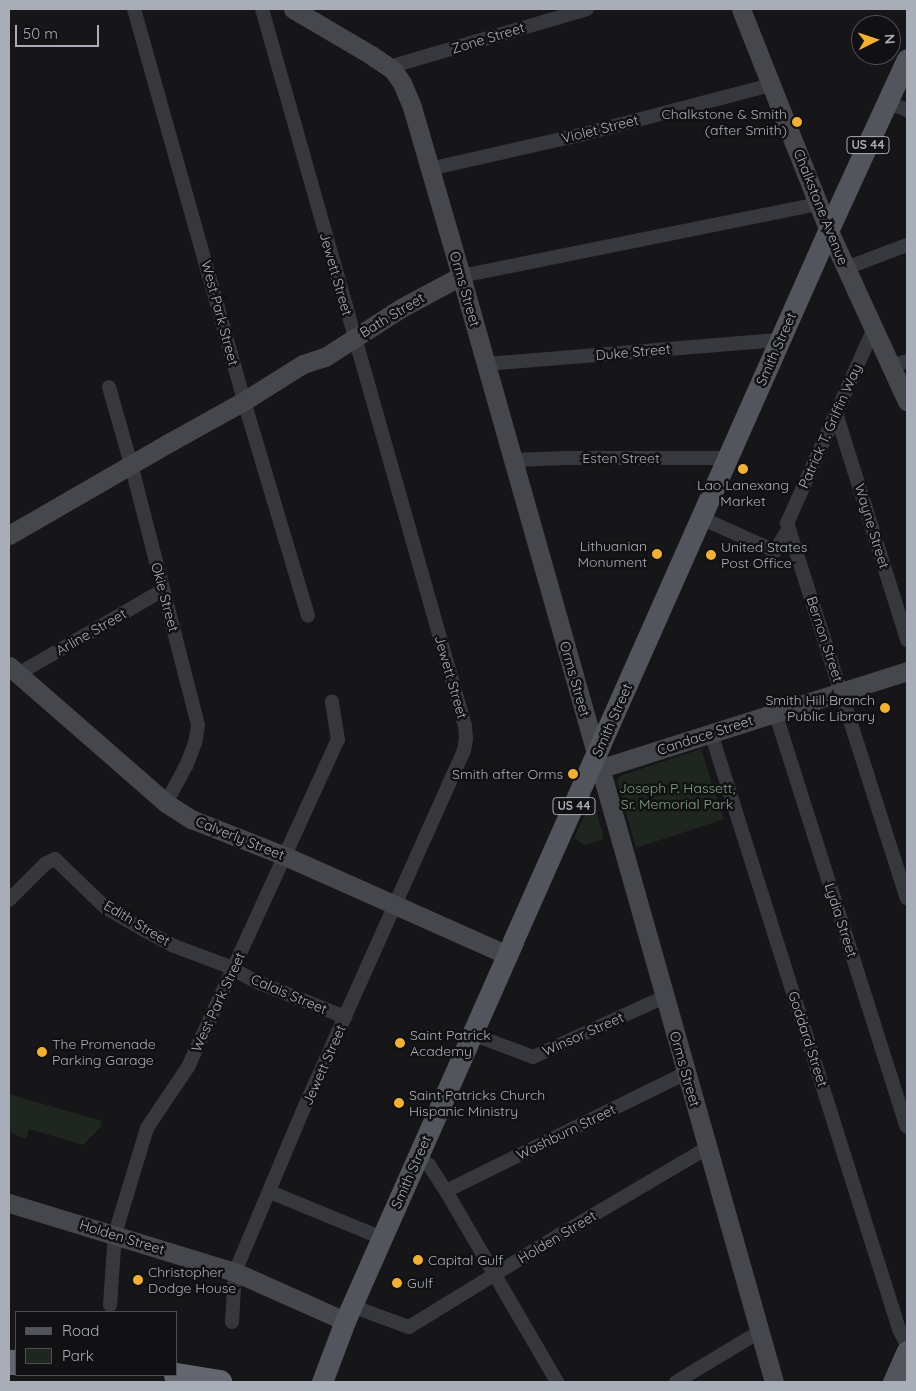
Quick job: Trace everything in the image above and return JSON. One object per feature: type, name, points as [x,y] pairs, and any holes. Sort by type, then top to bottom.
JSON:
[{"type":"highway","points":[[178,1375],[219,1382]]},
{"type":"main road","points":[[293,9],[389,67]]},
{"type":"main road","name":"Chalkstone Avenue","points":[[741,9],[829,231],[874,328],[899,364],[907,401]]},
{"type":"main road","name":"Smith Street","points":[[322,1382],[349,1312],[417,1158],[507,955],[595,766],[701,518],[907,59]]},
{"type":"main road","name":"Orms Street","points":[[389,67],[402,82],[412,107],[462,276],[514,460],[595,766],[664,997],[774,1382]]},
{"type":"main road","name":"Bath Street","points":[[9,536],[244,401],[303,364],[325,357],[401,308],[462,276]]},
{"type":"main road","name":"Calverly Street","points":[[13,670],[166,803],[192,819],[285,856],[507,955]]},
{"type":"main road","name":"Candace Street","points":[[595,766],[711,733],[907,671]]},
{"type":"main road","name":"Holden Street","points":[[9,1203],[235,1272],[349,1312]]},
{"type":"main road","points":[[893,1382],[907,1351]]},
{"type":"street","name":"West Park Street","points":[[134,9],[244,401],[308,616]]},
{"type":"street","name":"Jewett Street","points":[[232,1322],[235,1272],[345,1017],[464,751],[466,740],[465,726],[262,9]]},
{"type":"street","name":"Zone Street","points":[[389,67],[587,9]]},
{"type":"street","name":"Violet Street","points":[[429,169],[580,135],[771,85]]},
{"type":"street","points":[[887,102],[907,110]]},
{"type":"street","name":"Bath Street","points":[[462,276],[817,204]]},
{"type":"street","points":[[846,268],[907,246]]},
{"type":"street","name":"Patrick T. Griffin Way","points":[[701,518],[775,551],[788,526],[874,328]]},
{"type":"street","name":"Duke Street","points":[[486,364],[780,340]]},
{"type":"street","name":"Okie Street","points":[[109,387],[132,464],[198,725],[196,742],[166,803]]},
{"type":"street","name":"Wayne Street","points":[[836,413],[907,640]]},
{"type":"street","name":"Esten Street","points":[[514,460],[565,458],[728,458]]},
{"type":"street","name":"Bernon Street","points":[[788,526],[907,898]]},
{"type":"street","name":"Arline Street","points":[[13,670],[163,590]]},
{"type":"street","name":"West Park Street","points":[[110,1305],[115,1234],[147,1128],[188,1067],[338,740],[332,701]]},
{"type":"street","name":"Lydia Street","points":[[775,712],[907,1127]]},
{"type":"street","name":"Goddard Street","points":[[711,733],[900,1329],[907,1345]]},
{"type":"street","name":"Edith Street","points":[[9,900],[45,864],[56,859],[106,908],[168,943],[233,970]]},
{"type":"street","name":"Calais Street","points":[[233,970],[304,1002],[345,1017]]},
{"type":"street","name":"Winsor Street","points":[[472,1034],[533,1056],[664,997]]},
{"type":"street","name":"Washburn Street","points":[[446,1191],[686,1073]]},
{"type":"street","name":"Holden Street","points":[[349,1312],[365,1311],[409,1327],[494,1274],[707,1148]]},
{"type":"street","points":[[417,1158],[428,1165],[446,1191],[557,1382]]},
{"type":"street","points":[[270,1192],[382,1238]]},
{"type":"street","points":[[676,1382],[759,1332]]},
{"type":"green space","name":"Joseph P. Hassett, Sr. Memorial Park","points":[[701,749],[724,819],[636,848],[617,781],[620,776]]},
{"type":"green space","points":[[593,808],[596,810],[604,839],[584,845],[574,838],[588,809]]},
{"type":"green space","points":[[9,1094],[102,1121],[100,1128],[83,1145],[29,1129],[26,1139],[9,1132]]},
{"type":"place","name":"Chalkstone & Smith (after Smith)","points":[[797,122]]},
{"type":"place","name":"Lao Lanexang Market","points":[[743,469]]},
{"type":"place","name":"Lithuanian Monument","points":[[657,554]]},
{"type":"place","name":"United States Post Office","points":[[711,555]]},
{"type":"place","name":"Smith Hill Branch Public Library","points":[[885,708]]},
{"type":"place","name":"Smith after Orms","points":[[573,774]]},
{"type":"place","name":"Saint Patrick Academy","points":[[400,1043]]},
{"type":"place","name":"The Promenade Parking Garage","points":[[42,1052]]},
{"type":"place","name":"Saint Patricks Church Hispanic Ministry","points":[[399,1103]]},
{"type":"place","name":"Capital Gulf","points":[[418,1260]]},
{"type":"place","name":"Christopher Dodge House","points":[[138,1280]]},
{"type":"place","name":"Gulf","points":[[397,1283]]}]
